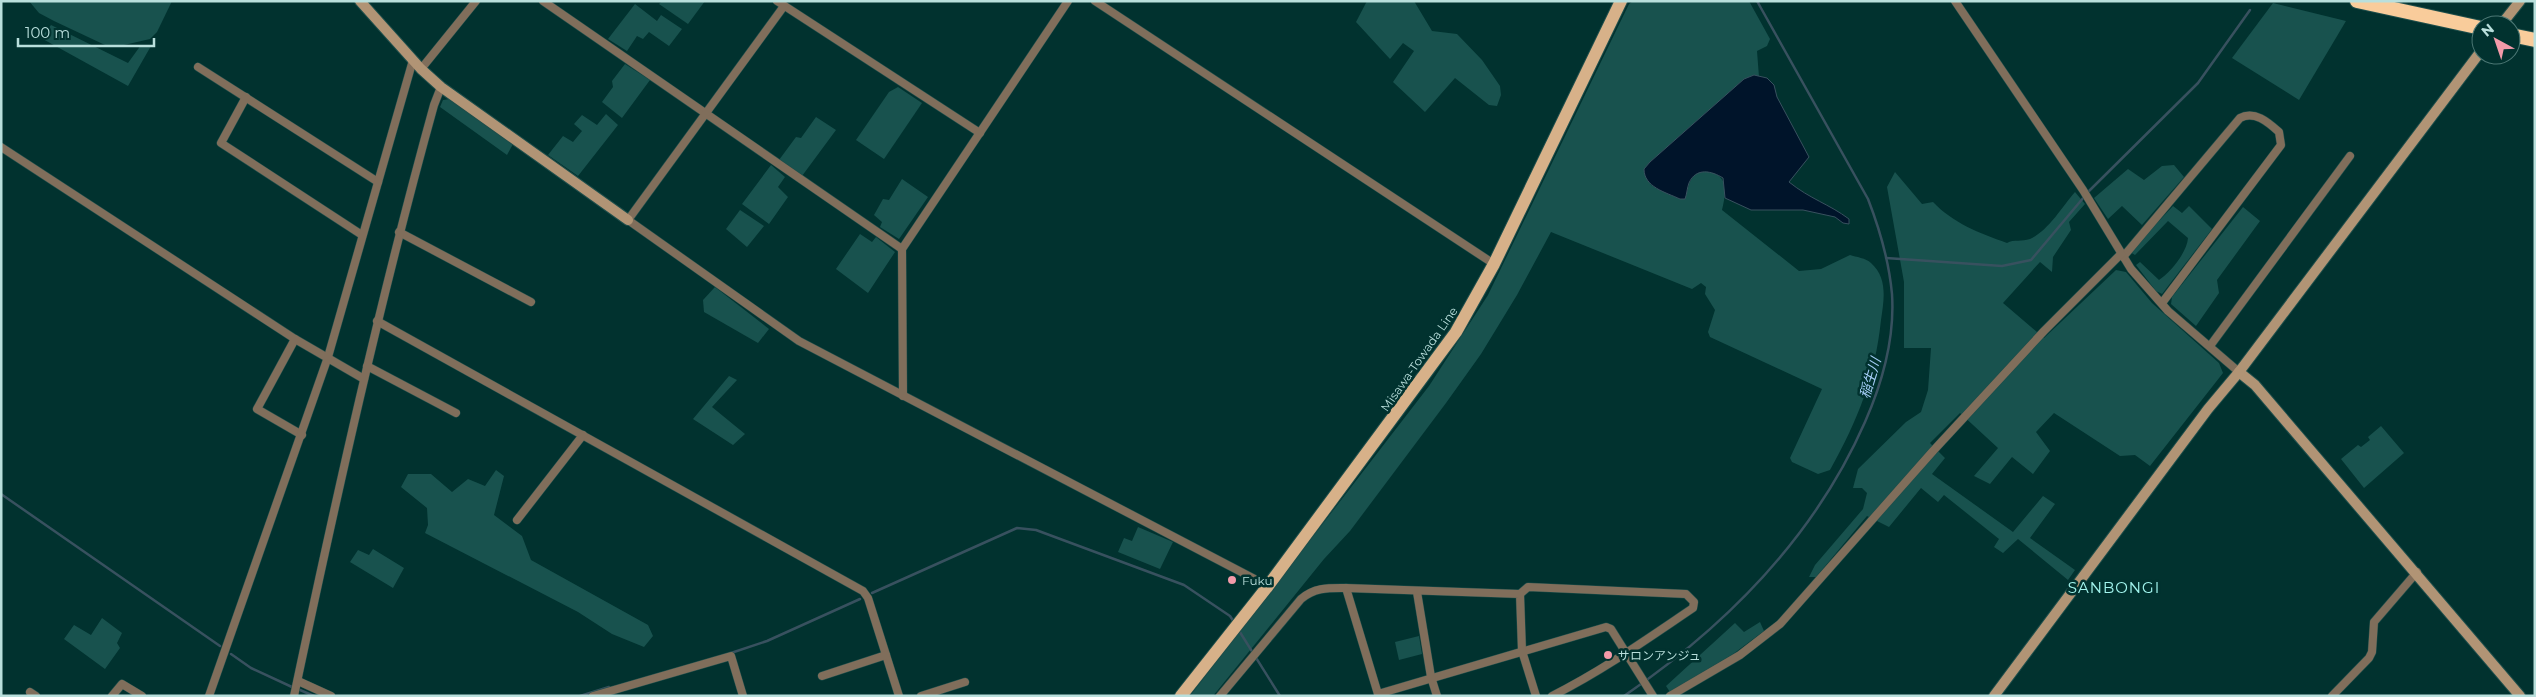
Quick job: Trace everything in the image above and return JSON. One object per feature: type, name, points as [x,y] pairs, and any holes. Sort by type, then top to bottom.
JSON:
[{"type":"highway","points":[[2357,1],[2471,26]]},
{"type":"highway","points":[[2521,37],[2535,40]]},
{"type":"main road","name":"Misawa-Towada Line","points":[[1180,696],[1268,586],[1434,364],[1476,299],[1621,1]]},
{"type":"street","points":[[360,1],[421,69],[441,87],[799,342],[1268,586]]},
{"type":"street","points":[[421,69],[476,1]]},
{"type":"street","points":[[543,1],[902,249]]},
{"type":"street","points":[[903,396],[902,249],[1068,1]]},
{"type":"street","points":[[1094,1],[1494,264]]},
{"type":"street","points":[[1955,1],[2083,190],[2122,256],[2162,303],[2255,385],[2417,572],[2520,696]]},
{"type":"street","points":[[2509,15],[2520,1]]},
{"type":"street","points":[[628,220],[706,113],[780,4],[980,133]]},
{"type":"street","points":[[209,696],[328,357],[414,60]]},
{"type":"street","points":[[1994,696],[2208,409],[2239,372],[2471,65]]},
{"type":"street","points":[[198,66],[378,182]]},
{"type":"street","points":[[294,696],[376,321],[399,232],[441,87]]},
{"type":"street","points":[[246,97],[221,143],[362,235]]},
{"type":"street","points":[[1670,696],[1740,655],[1780,624],[1932,451],[2044,331],[2122,256],[2240,118],[2247,114],[2254,114],[2279,132],[2281,145],[2162,303]]},
{"type":"street","points":[[1,147],[295,338],[364,379]]},
{"type":"street","points":[[2210,346],[2350,156]]},
{"type":"street","points":[[399,232],[531,302]]},
{"type":"street","points":[[376,321],[584,434],[863,591],[868,598],[899,696]]},
{"type":"street","points":[[295,338],[257,409],[302,435]]},
{"type":"street","points":[[367,366],[456,413]]},
{"type":"street","points":[[516,520],[584,434]]},
{"type":"street","points":[[2332,696],[2369,658],[2372,652],[2374,622],[2417,572]]},
{"type":"street","points":[[1220,696],[1301,599],[1311,591],[1324,588],[1520,594],[1528,587],[1686,594],[1691,597],[1694,602],[1693,608],[1625,655],[1552,696]]},
{"type":"street","points":[[1346,588],[1378,694],[1606,627],[1611,629],[1625,655],[1651,693]]},
{"type":"street","points":[[1418,592],[1431,677],[1437,696]]},
{"type":"street","points":[[1520,594],[1522,651],[1536,696]]},
{"type":"street","points":[[822,676],[886,655]]},
{"type":"street","points":[[593,696],[731,656],[743,696]]},
{"type":"street","points":[[298,681],[331,696]]},
{"type":"street","points":[[921,696],[965,682]]},
{"type":"street","points":[[112,696],[122,684],[142,696]]},
{"type":"shaded area","points":[[29,1],[172,1],[157,32],[150,39],[124,45],[105,45],[39,13]]},
{"type":"shaded area","points":[[662,1],[705,1],[688,24],[659,4]]},
{"type":"shaded area","points":[[1367,1],[1414,1],[1432,31],[1457,34],[1482,60],[1500,86],[1501,95],[1497,106],[1489,105],[1455,78],[1425,112],[1393,82],[1414,51],[1403,43],[1390,59],[1356,22]]},
{"type":"shaded area","points":[[1633,1],[1749,1],[1770,39],[1767,46],[1757,51],[1759,77],[1754,75],[1744,79],[1644,169],[1651,185],[1680,199],[1685,198],[1690,181],[1696,175],[1704,171],[1715,173],[1723,181],[1725,191],[1722,210],[1799,271],[1821,269],[1850,255],[1869,261],[1880,275],[1884,290],[1883,305],[1870,379],[1857,416],[1830,470],[1818,474],[1792,462],[1790,458],[1822,389],[1710,337],[1708,332],[1715,310],[1705,294],[1706,287],[1701,283],[1692,289],[1551,232],[1517,295],[1481,354],[1350,531],[1324,559],[1213,696],[1190,696],[1429,386],[1488,295],[1629,4]]},
{"type":"shaded area","points":[[2273,3],[2346,21],[2299,100],[2232,58]]},
{"type":"shaded area","points":[[635,4],[657,21],[661,15],[682,29],[669,46],[649,32],[643,39],[637,36],[627,51],[608,39]]},
{"type":"shaded area","points":[[51,25],[128,63],[141,45],[151,46],[128,86],[41,38]]},
{"type":"shaded area","points":[[625,64],[650,80],[622,118],[602,102],[613,87],[612,81]]},
{"type":"shaded area","points":[[1754,75],[1767,78],[1774,85],[1777,97],[1809,157],[1789,182],[1849,219],[1849,224],[1843,223],[1835,217],[1803,210],[1751,210],[1725,198],[1723,178],[1709,172],[1696,174],[1692,178],[1688,185],[1685,199],[1680,199],[1651,185],[1644,169],[1650,162],[1744,79]]},
{"type":"shaded area","points":[[898,87],[922,103],[884,159],[856,140],[889,92]]},
{"type":"shaded area","points":[[450,99],[513,144],[507,155],[440,107],[443,100]]},
{"type":"shaded area","points":[[606,114],[618,125],[578,176],[548,155],[563,136],[573,142],[582,131],[574,124],[582,115],[597,125]]},
{"type":"shaded area","points":[[816,117],[836,130],[802,176],[779,160],[796,137],[801,138]]},
{"type":"shaded area","points":[[771,165],[785,177],[778,187],[788,197],[769,224],[742,204]]},
{"type":"shaded area","points":[[2174,165],[2184,177],[2142,225],[2122,206],[2108,219],[2094,198],[2128,169],[2144,180],[2162,166]]},
{"type":"shaded area","points":[[1895,172],[1922,204],[1933,202],[1958,222],[2007,243],[2027,240],[2037,235],[2049,225],[2075,192],[2085,204],[2069,222],[2071,230],[2053,257],[2052,272],[2040,262],[2003,303],[2044,338],[2116,270],[2126,272],[2152,303],[2219,363],[2223,373],[2150,466],[2135,455],[2120,456],[2054,413],[2036,432],[2050,451],[2033,474],[2012,457],[1990,484],[1974,476],[1998,448],[1960,413],[1930,443],[1945,458],[1932,474],[2013,532],[2043,496],[2055,504],[2030,538],[2075,570],[2068,580],[2018,539],[2003,553],[1994,547],[1999,539],[1944,495],[1938,502],[1921,488],[1889,527],[1867,516],[1816,577],[1809,577],[1815,565],[1863,509],[1867,493],[1862,488],[1853,488],[1858,469],[1906,422],[1921,412],[1928,390],[1931,348],[1904,348],[1904,282],[1887,187]]},
{"type":"shaded area","points":[[902,179],[928,197],[899,239],[880,227],[882,222],[874,215],[883,199],[889,200]]},
{"type":"shaded area","points":[[2173,206],[2182,213],[2189,206],[2212,229],[2162,294],[2156,291],[2136,265],[2140,262],[2159,280],[2178,261],[2185,249],[2188,238],[2168,221],[2135,255],[2130,252]]},
{"type":"shaded area","points":[[2243,207],[2260,221],[2217,280],[2219,293],[2196,326],[2171,304],[2172,297]]},
{"type":"shaded area","points":[[740,210],[764,226],[747,247],[726,229]]},
{"type":"shaded area","points":[[860,234],[872,242],[876,237],[895,252],[868,293],[836,269]]},
{"type":"shaded area","points":[[715,287],[769,329],[758,343],[704,312],[703,300]]},
{"type":"shaded area","points":[[729,376],[737,380],[712,407],[745,434],[733,445],[693,419]]},
{"type":"shaded area","points":[[2381,426],[2404,453],[2364,488],[2341,459],[2358,445],[2361,447],[2370,440],[2368,437]]},
{"type":"shaded area","points":[[496,470],[504,476],[494,515],[522,536],[531,560],[648,625],[653,636],[644,647],[612,634],[578,612],[425,533],[428,525],[427,508],[401,487],[408,474],[431,474],[452,492],[468,479],[485,486]]},
{"type":"shaded area","points":[[1138,527],[1173,542],[1160,569],[1118,552],[1124,538],[1132,541]]},
{"type":"shaded area","points":[[373,549],[404,568],[393,588],[350,562],[358,550],[369,555]]},
{"type":"shaded area","points":[[102,618],[122,633],[117,643],[120,648],[105,669],[64,639],[74,625],[91,635]]},
{"type":"shaded area","points":[[1760,622],[1764,631],[1733,654],[1670,692],[1666,686],[1735,623],[1744,632]]},
{"type":"shaded area","points":[[1419,636],[1422,654],[1399,660],[1395,642]]},
{"type":"waterway","name":"稲生川","points":[[1624,696],[1662,669],[1732,609],[1764,576],[1794,540],[1821,503],[1844,464],[1865,422],[1877,391],[1890,343],[1892,327],[1891,282],[1883,246],[1868,199],[1757,1]]},
{"type":"waterway","points":[[2089,191],[2198,83],[2250,10]]},
{"type":"waterway","points":[[1886,258],[2002,266],[2031,260],[2084,197]]},
{"type":"waterway","points":[[1,494],[220,646]]},
{"type":"waterway","points":[[872,593],[1017,528],[1036,530],[1184,585],[1230,616],[1234,622]]},
{"type":"waterway","points":[[731,653],[767,641],[860,599]]},
{"type":"waterway","points":[[1238,629],[1280,696]]},
{"type":"waterway","points":[[231,654],[251,668],[292,687]]},
{"type":"waterway","points":[[580,696],[609,687]]},
{"type":"waterway","points":[[300,690],[314,696]]},
{"type":"place","name":"Fuku","points":[[1232,580]]},
{"type":"place","name":"サロンアンジュ","points":[[1608,655]]},
{"type":"district","name":"SANBONGI","points":[[2114,587]]}]
